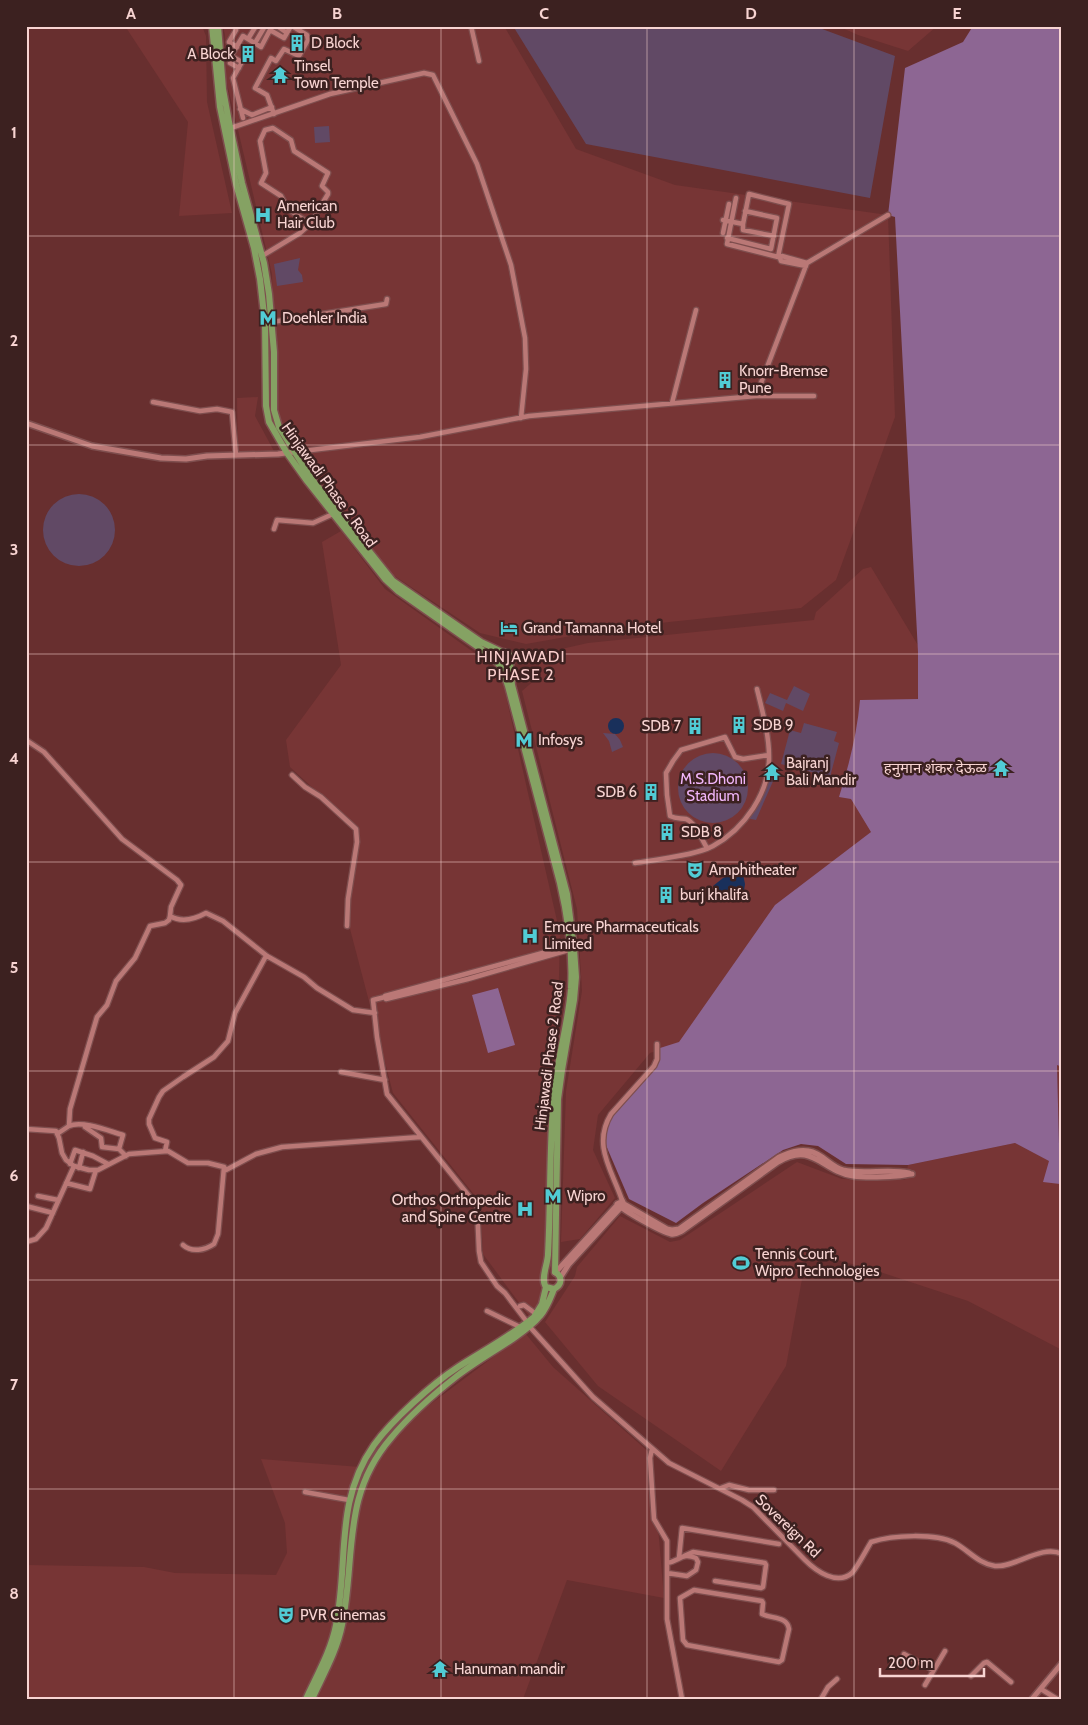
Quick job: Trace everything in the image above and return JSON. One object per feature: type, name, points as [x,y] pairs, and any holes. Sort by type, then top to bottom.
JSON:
[{"type":"main road","name":"Hinjawadi Phase 2 Road","points":[[212,26],[219,96],[262,256],[268,287],[267,414],[273,430],[333,514],[398,591],[479,646],[496,662]]},
{"type":"main road","name":"Hinjawadi Phase 2 Road","points":[[218,26],[228,130],[239,197],[258,264],[269,322]]},
{"type":"main road","name":"Hinjawadi Phase 2 Road","points":[[290,453],[385,575],[481,642],[502,652]]},
{"type":"main road","points":[[502,652],[506,652],[511,656],[512,662],[510,666],[502,668],[496,662],[497,655],[502,652]]},
{"type":"main road","name":"Hinjawadi Phase 2 Road","points":[[510,666],[512,685],[571,914],[570,1000],[557,1070],[554,1099],[550,1158],[548,1254],[545,1275]]},
{"type":"main road","name":"Hinjawadi Phase 2 Road","points":[[502,668],[560,883],[576,977],[558,1100],[555,1272]]},
{"type":"main road","points":[[306,1699],[328,1651],[336,1624],[341,1593],[349,1500],[365,1461],[386,1430],[445,1376],[520,1327],[529,1324],[542,1304],[546,1287],[543,1281],[545,1275],[555,1272],[560,1278],[559,1285],[554,1289],[546,1309],[529,1324],[444,1387],[399,1427],[374,1461],[361,1490],[352,1523],[344,1612],[340,1634],[312,1699]]},
{"type":"main road","points":[[546,1287],[554,1289]]},
{"type":"street","points":[[248,39],[256,26]]},
{"type":"street","points":[[255,43],[265,26]]},
{"type":"street","points":[[277,26],[287,33]]},
{"type":"street","points":[[272,107],[242,119],[233,78],[242,62],[231,56],[243,36],[261,46],[270,30],[284,38],[292,26],[307,35],[308,40],[298,56],[284,49],[276,61],[271,58],[255,88],[267,96],[272,107],[274,114]]},
{"type":"street","points":[[471,26],[479,61]]},
{"type":"street","points":[[236,30],[229,42],[237,47]]},
{"type":"street","points":[[230,63],[239,68]]},
{"type":"street","points":[[228,130],[330,94],[424,73],[433,75],[477,164],[511,265],[526,338],[526,369],[521,418]]},
{"type":"street","points":[[240,109],[252,115]]},
{"type":"street","points":[[263,117],[267,129],[260,141],[266,173],[262,183],[281,196],[288,209],[310,224]]},
{"type":"street","points":[[262,256],[300,233],[310,224],[328,194],[322,186],[328,174],[293,150],[290,140],[273,128],[267,129]]},
{"type":"street","points":[[774,236],[743,230],[749,194],[790,206],[779,257]]},
{"type":"street","points":[[723,233],[730,207],[736,198]]},
{"type":"street","points":[[727,238],[771,249],[777,222],[776,218],[745,211]]},
{"type":"street","points":[[756,396],[806,265],[888,215]]},
{"type":"street","points":[[727,221],[743,224]]},
{"type":"street","points":[[727,221],[727,244],[779,257],[781,261],[806,265]]},
{"type":"street","points":[[777,222],[786,224]]},
{"type":"street","points":[[748,250],[749,244]]},
{"type":"street","points":[[269,322],[386,304],[386,299]]},
{"type":"street","points":[[672,403],[696,310]]},
{"type":"street","points":[[26,424],[112,451],[160,458],[186,459],[207,456],[290,453],[420,436],[521,418],[756,396],[814,396]]},
{"type":"street","points":[[153,402],[200,411],[217,409],[232,412],[236,455]]},
{"type":"street","points":[[274,529],[277,520],[313,523],[333,514]]},
{"type":"street","points":[[635,863],[713,846],[736,830],[750,813],[762,791],[768,772],[769,756],[757,689]]},
{"type":"street","points":[[707,848],[697,833],[694,824],[687,819],[670,816],[666,773],[673,761],[681,750],[725,737],[735,757],[743,759],[769,756]]},
{"type":"street","points":[[26,740],[44,752],[122,839],[181,885],[171,908],[169,920],[165,923],[154,924],[148,928],[135,958],[116,981],[107,1005],[97,1017],[70,1110],[69,1126]]},
{"type":"street","points":[[292,775],[305,787],[321,797],[356,830],[357,842],[348,899],[347,926]]},
{"type":"street","points":[[170,916],[175,919],[195,919],[206,913],[223,920],[266,956],[304,978],[317,988],[353,1010],[375,1013],[373,1000],[386,997],[386,999],[572,947]]},
{"type":"street","points":[[165,1151],[167,1142],[155,1138],[149,1124],[149,1119],[159,1097],[163,1091],[183,1076],[214,1057],[228,1041],[235,1013],[266,956]]},
{"type":"street","name":"Sovereign Rd","points":[[375,1013],[387,1094],[477,1206],[481,1262],[497,1286],[593,1396],[669,1463],[721,1488],[752,1507],[814,1568],[836,1578],[847,1576],[854,1572],[871,1542],[882,1538],[944,1538],[956,1543],[983,1562],[993,1566],[1049,1551],[1062,1554]]},
{"type":"street","points":[[657,1044],[657,1059],[654,1066],[615,1109],[604,1129],[602,1146],[621,1204],[672,1230],[681,1227],[779,1157],[798,1151],[810,1151],[841,1169],[880,1175],[902,1172],[910,1173]]},
{"type":"street","points":[[341,1072],[385,1080]]},
{"type":"street","points":[[58,1134],[74,1124],[99,1127],[123,1135],[119,1149]]},
{"type":"street","points":[[84,1126],[101,1138],[102,1147],[119,1149],[126,1156]]},
{"type":"street","points":[[26,1129],[56,1131],[62,1153],[72,1165],[79,1168],[96,1170],[129,1154],[168,1151],[188,1163],[208,1163],[226,1170],[256,1154],[282,1147],[421,1137]]},
{"type":"street","points":[[26,1242],[36,1239],[42,1234],[48,1224],[66,1183],[75,1150],[108,1164]]},
{"type":"street","points":[[79,1168],[83,1152]]},
{"type":"street","points":[[184,1245],[188,1249],[199,1250],[214,1244],[218,1234],[224,1168]]},
{"type":"street","points":[[66,1183],[90,1189],[96,1170]]},
{"type":"street","points":[[38,1196],[58,1200]]},
{"type":"street","points":[[555,1272],[621,1204]]},
{"type":"street","points":[[560,1278],[569,1264],[621,1204]]},
{"type":"street","points":[[26,1206],[53,1213]]},
{"type":"street","points":[[555,1254],[562,1260],[568,1260]]},
{"type":"street","points":[[520,1306],[524,1305],[536,1314]]},
{"type":"street","points":[[486,1311],[520,1327]]},
{"type":"street","points":[[652,1449],[650,1458],[654,1520],[667,1541],[667,1619],[682,1699]]},
{"type":"street","points":[[721,1488],[729,1485],[749,1490],[774,1490]]},
{"type":"street","points":[[305,1492],[349,1500]]},
{"type":"street","points":[[681,1557],[682,1528],[778,1544]]},
{"type":"street","points":[[667,1563],[675,1562],[693,1552],[766,1564],[761,1588],[715,1581]]},
{"type":"street","points":[[667,1573],[690,1576],[698,1562],[696,1558],[681,1557]]},
{"type":"street","points":[[667,1598],[680,1598],[694,1590],[762,1601],[762,1614],[783,1620],[788,1624],[789,1629],[783,1659],[779,1662],[687,1645],[683,1640],[676,1605],[680,1598]]},
{"type":"street","points":[[667,1605],[676,1605]]},
{"type":"street","points":[[925,1685],[944,1650]]},
{"type":"street","points":[[904,1654],[933,1670]]},
{"type":"street","points":[[971,1676],[987,1662],[1011,1682]]},
{"type":"street","points":[[1032,1699],[1062,1663]]},
{"type":"street","points":[[820,1699],[828,1687],[837,1679]]},
{"type":"street","points":[[1041,1689],[1057,1699]]},
{"type":"shaded area","points":[[125,26],[202,26],[206,36],[207,102],[232,213],[179,216],[188,122]]},
{"type":"shaded area","points":[[223,26],[504,26],[576,149],[675,185],[888,215],[895,417],[836,580],[801,608],[622,627],[526,644],[480,633],[387,571],[330,492],[327,492],[326,485],[275,414],[272,274],[226,79]]},
{"type":"shaded area","points":[[838,26],[937,26],[908,51],[858,35]]},
{"type":"shaded area","points":[[973,26],[1062,26],[1062,1067],[1057,1065],[1060,1184],[1043,1182],[1049,1161],[1015,1143],[908,1165],[846,1164],[818,1146],[801,1144],[783,1150],[676,1223],[629,1199],[605,1143],[610,1119],[655,1068],[660,1048],[679,1042],[775,905],[871,832],[851,799],[839,797],[852,749],[860,700],[918,699],[918,652],[895,217],[888,215],[905,68],[963,42]]},
{"type":"shaded area","points":[[258,397],[255,416],[275,453],[238,454],[237,398]]},
{"type":"shaded area","points":[[341,531],[385,589],[483,659],[503,683],[560,934],[558,1016],[548,1077],[547,1239],[539,1302],[529,1316],[483,1254],[480,1202],[393,1093],[349,925],[354,826],[290,767],[286,740],[341,665],[322,542]]},
{"type":"shaded area","points":[[871,567],[919,647],[917,732],[908,791],[681,1043],[650,1053],[598,1115],[593,1150],[615,1198],[580,1239],[561,1242],[566,1091],[582,991],[577,909],[522,691],[536,679],[539,669],[539,654],[588,643],[814,620],[816,612],[863,569]]},
{"type":"shaded area","points":[[498,988],[515,1045],[488,1053],[472,995]]},
{"type":"shaded area","points":[[1057,1065],[1062,1067],[1062,1350],[968,1301],[874,1270],[807,1252],[786,1366],[721,1471],[598,1386],[545,1322],[575,1276],[577,1267],[620,1216],[670,1242],[680,1240],[797,1162],[842,1179],[905,1180],[908,1165],[1015,1143],[1050,1161],[1060,1184]]},
{"type":"shaded area","points":[[525,1333],[553,1367],[652,1455],[664,1598],[567,1580],[523,1699],[26,1699],[26,1565],[144,1567],[175,1573],[276,1575],[287,1553],[285,1523],[261,1459],[372,1468],[382,1448],[412,1418]]},
{"type":"green space","points":[[513,26],[814,26],[895,56],[870,198],[586,144]]},
{"type":"green space","points":[[329,126],[330,142],[315,143],[314,127]]},
{"type":"green space","points":[[300,258],[298,270],[302,275],[303,282],[277,286],[274,264]]},
{"type":"green space","points":[[79,494],[99,500],[109,510],[115,530],[109,550],[99,560],[79,566],[59,560],[49,550],[43,530],[49,510],[59,500]]},
{"type":"green space","points":[[794,686],[810,694],[803,711],[786,703],[783,711],[765,703],[770,693],[787,700]]},
{"type":"green space","points":[[804,723],[837,732],[834,741],[839,743],[830,777],[781,764],[790,730],[801,733]]},
{"type":"green space","points":[[603,733],[615,734],[623,747],[612,752],[609,741]]},
{"type":"green space","name":"M.S.Dhoni Stadium","points":[[713,753],[726,756],[738,763],[745,775],[748,788],[745,801],[738,813],[726,820],[713,823],[700,820],[688,813],[681,801],[678,788],[681,775],[688,763],[700,756]]},
{"type":"green space","points":[[769,767],[778,770],[756,820],[746,818],[761,793]]},
{"type":"water","points":[[616,718],[622,720],[624,726],[622,732],[616,734],[610,732],[608,726],[610,720]]},
{"type":"water","points":[[738,872],[743,874],[745,884],[743,898],[738,901],[733,896],[713,886],[723,878]]},
{"type":"place","name":"D Block","points":[[297,43]]},
{"type":"place","name":"A Block","points":[[248,54]]},
{"type":"place","name":"Tinsel Town Temple","points":[[280,75]]},
{"type":"place","name":"American Hair Club","points":[[263,215]]},
{"type":"place","name":"Doehler India","points":[[268,318]]},
{"type":"place","name":"Knorr-Bremse Pune","points":[[725,380]]},
{"type":"place","name":"Grand Tamanna Hotel","points":[[509,628]]},
{"type":"place","name":"SDB 9","points":[[739,725]]},
{"type":"place","name":"SDB 7","points":[[695,726]]},
{"type":"place","name":"Infosys","points":[[524,740]]},
{"type":"place","name":"हनुमान शंकर देऊळ","points":[[1001,768]]},
{"type":"place","name":"Bajranj Bali Mandir","points":[[772,772]]},
{"type":"place","name":"SDB 6","points":[[651,792]]},
{"type":"place","name":"SDB 8","points":[[667,832]]},
{"type":"place","name":"Amphitheater","points":[[695,870]]},
{"type":"place","name":"burj khalifa","points":[[666,895]]},
{"type":"place","name":"Emcure Pharmaceuticals Limited","points":[[530,936]]},
{"type":"place","name":"Wipro","points":[[553,1196]]},
{"type":"place","name":"Orthos Orthopedic and Spine Centre","points":[[525,1209]]},
{"type":"place","name":"Tennis Court, Wipro Technologies","points":[[741,1263]]},
{"type":"place","name":"PVR Cinemas","points":[[286,1615]]},
{"type":"place","name":"Hanuman mandir","points":[[440,1669]]},
{"type":"district","name":"HINJAWADI PHASE 2","points":[[521,665]]}]
